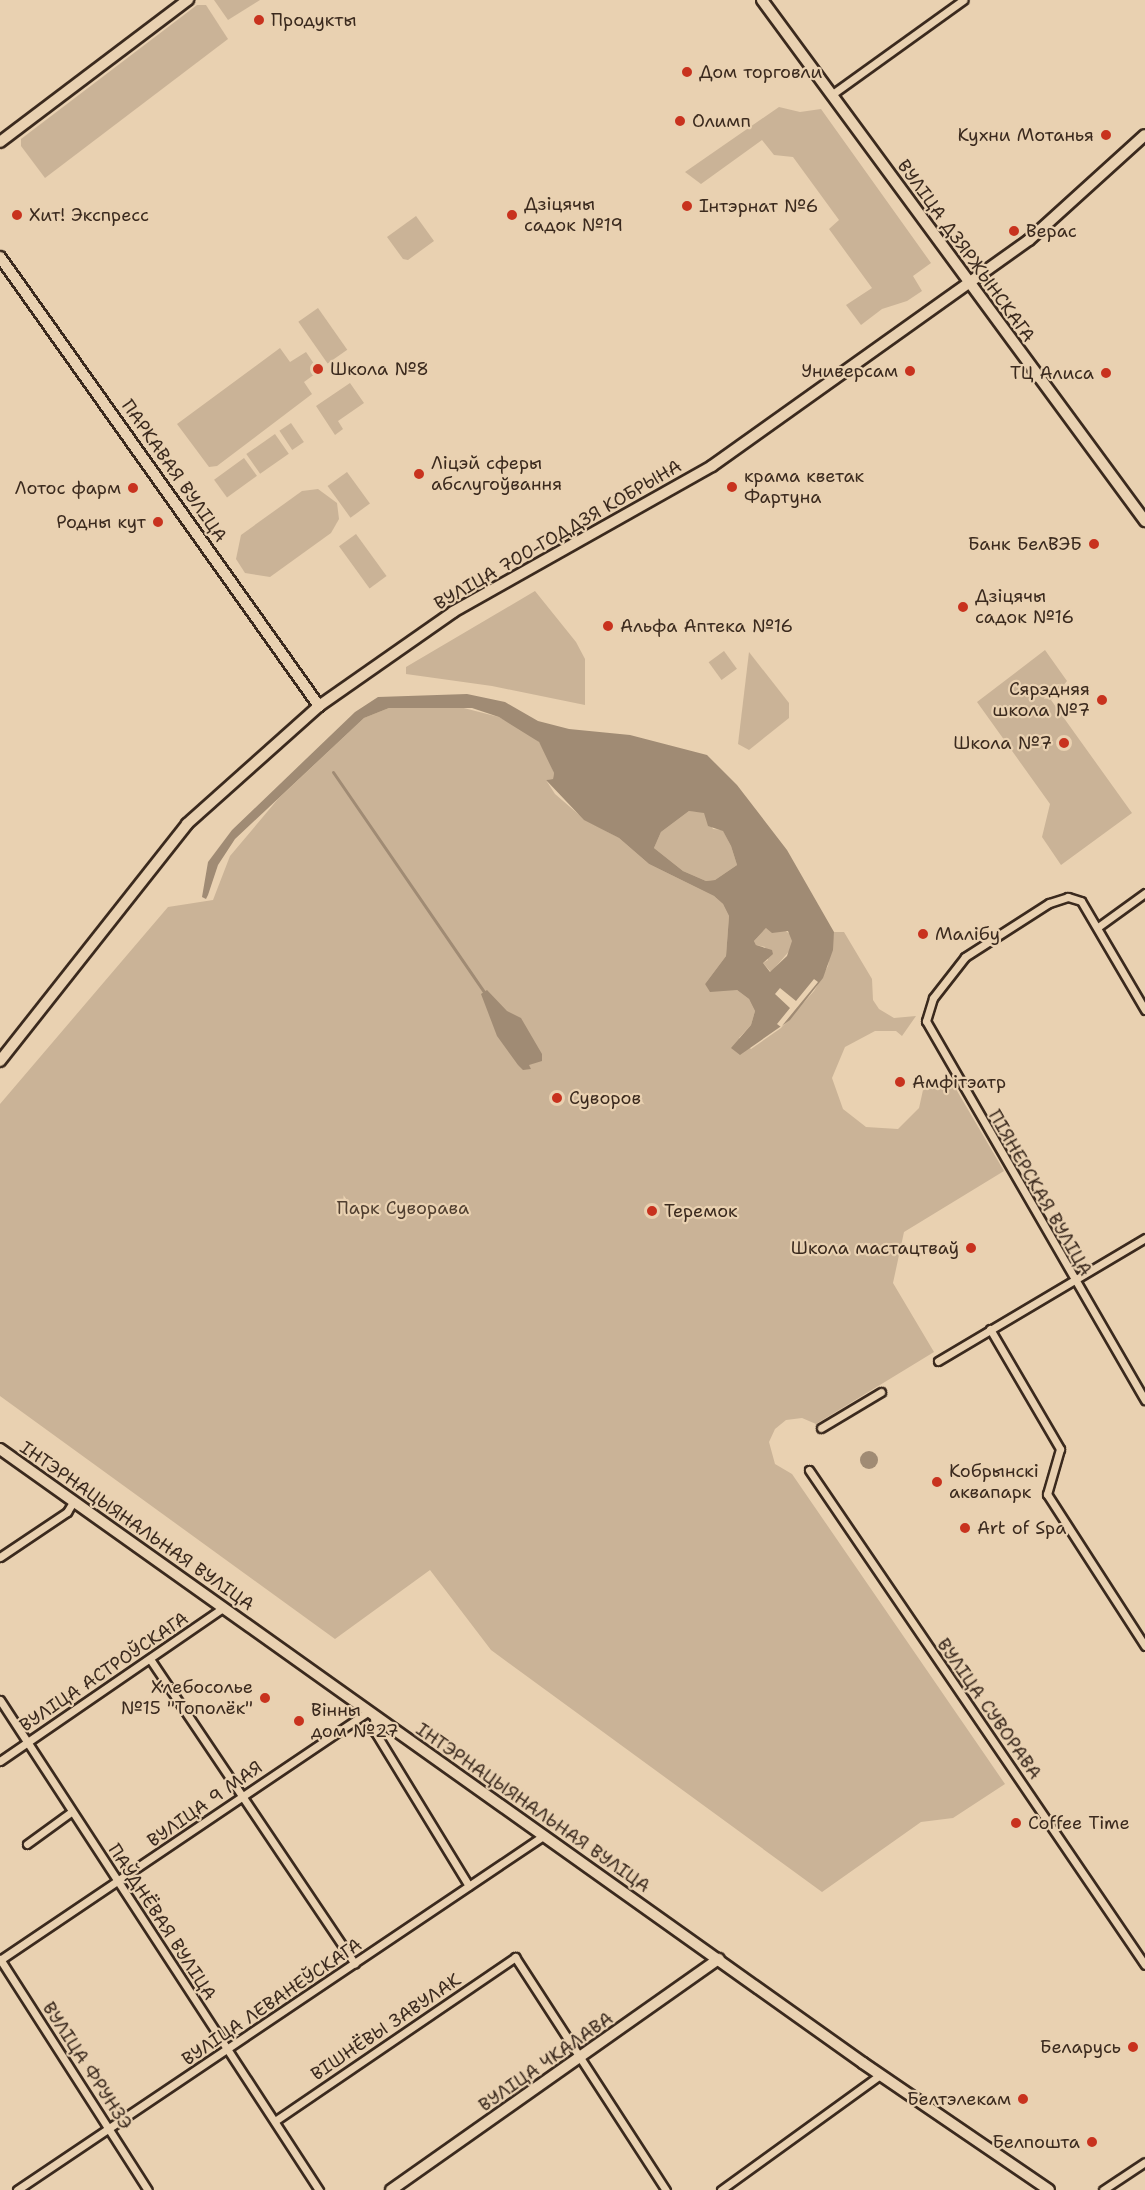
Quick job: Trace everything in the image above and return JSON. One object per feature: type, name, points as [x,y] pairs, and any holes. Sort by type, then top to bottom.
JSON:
[{"type":"main road","points":[[0,142],[188,0]]},
{"type":"main road","name":"ВУЛІЦА ДЗЯРЖЫНСКАГА","points":[[767,2],[831,95],[1145,521]]},
{"type":"main road","name":"ВУЛІЦА 700-ГОДДЗЯ КОБРЫНА","points":[[0,1061],[187,824],[319,706],[453,612],[712,466],[1029,240],[1145,135]]},
{"type":"main road","name":"ПАРКАВАЯ ВУЛІЦА","points":[[0,257],[319,706]]},
{"type":"main road","name":"ІНТЭРНАЦЫЯНАЛЬНАЯ ВУЛІЦА","points":[[2,1453],[224,1608],[880,2075],[1049,2190]]},
{"type":"main road","name":"ВУЛІЦА ЧКАЛАВА","points":[[391,2190],[719,1959]]},
{"type":"street","points":[[831,95],[963,0]]},
{"type":"street","points":[[1145,893],[1098,927],[1145,1010]]},
{"type":"street","name":"ПІЯНЕРСКАЯ ВУЛІЦА","points":[[1098,927],[1074,897],[1049,903],[965,957],[933,998],[926,1021],[1145,1400]]},
{"type":"street","points":[[939,1361],[1073,1278],[1145,1238]]},
{"type":"street","points":[[990,1329],[1060,1449],[1047,1494],[1145,1646]]},
{"type":"street","points":[[821,1428],[880,1392]]},
{"type":"street","name":"ВУЛІЦА СУВОРАВА","points":[[809,1470],[1145,1965]]},
{"type":"street","points":[[0,1557],[67,1512],[73,1502]]},
{"type":"street","name":"ВУЛІЦА АСТРОЎСКАГА","points":[[0,1761],[224,1608]]},
{"type":"street","points":[[150,1659],[240,1797],[355,1964]]},
{"type":"street","name":"ПАЎДНЁВАЯ ВУЛІЦА","points":[[0,1700],[319,2190]]},
{"type":"street","points":[[371,1714],[375,1732],[469,1886]]},
{"type":"street","name":"ВУЛІЦА 9 МАЯ","points":[[0,1960],[117,1883],[240,1797],[371,1714]]},
{"type":"street","points":[[27,1844],[71,1812]]},
{"type":"street","name":"ВУЛІЦА ЛЕВАНЕЎСКАГА","points":[[17,2190],[111,2130],[543,1836]]},
{"type":"street","name":"ВІШНЁВЫ ЗАВУЛАК","points":[[275,2121],[515,1957],[580,2059]]},
{"type":"street","name":"ВУЛІЦА ФРУНЗЭ","points":[[0,1960],[148,2190]]},
{"type":"street","points":[[580,2059],[666,2190]]},
{"type":"street","points":[[721,2190],[880,2075]]},
{"type":"street","points":[[1103,2190],[1145,2162]]},
{"type":"green space","points":[[214,0],[260,0],[228,20]]},
{"type":"green space","points":[[197,5],[206,5],[228,39],[45,178],[21,146],[21,139]]},
{"type":"green space","points":[[779,107],[800,112],[821,109],[931,263],[913,276],[922,291],[907,301],[882,309],[861,325],[846,305],[872,288],[829,229],[839,220],[793,157],[774,155],[762,140],[701,184],[685,172]]},
{"type":"green space","points":[[416,216],[434,241],[408,260],[403,259],[387,237]]},
{"type":"green space","points":[[318,308],[347,350],[328,364],[298,322]]},
{"type":"green space","points":[[280,348],[290,362],[306,352],[319,371],[304,382],[312,394],[217,466],[209,467],[177,424]]},
{"type":"green space","points":[[350,383],[364,403],[338,421],[343,429],[335,435],[316,406]]},
{"type":"green space","points":[[291,423],[304,442],[292,450],[279,431]]},
{"type":"green space","points":[[275,434],[289,454],[260,474],[246,454]]},
{"type":"green space","points":[[244,458],[257,476],[227,498],[214,480]]},
{"type":"green space","points":[[347,472],[370,504],[351,518],[328,486]]},
{"type":"green space","points":[[318,489],[337,503],[339,519],[331,533],[270,577],[245,573],[236,559],[241,535],[302,491]]},
{"type":"green space","points":[[356,534],[387,576],[370,588],[339,546]]},
{"type":"green space","points":[[535,591],[576,642],[585,659],[585,705],[492,686],[406,674],[406,667]]},
{"type":"green space","points":[[1045,650],[1067,681],[1051,700],[1132,813],[1061,865],[1042,837],[1050,804],[977,702]]},
{"type":"green space","points":[[724,651],[737,669],[722,680],[709,662]]},
{"type":"green space","points":[[749,652],[789,703],[789,718],[749,750],[738,744]]},
{"type":"green space","name":"Парк Суворава","points":[[452,705],[499,717],[528,733],[539,742],[547,756],[554,773],[553,779],[546,780],[555,794],[584,819],[619,838],[649,864],[714,896],[723,904],[729,916],[726,956],[705,984],[715,990],[737,990],[749,999],[755,1011],[751,1025],[739,1038],[751,1049],[781,1028],[814,991],[828,966],[834,932],[844,932],[872,979],[873,1000],[879,1009],[894,1018],[916,1016],[902,1036],[896,1031],[875,1031],[845,1047],[832,1078],[843,1109],[866,1127],[898,1129],[919,1108],[925,1081],[953,1084],[1004,1171],[904,1232],[893,1283],[934,1352],[816,1424],[802,1418],[786,1420],[775,1429],[769,1442],[775,1464],[792,1474],[1005,1784],[953,1818],[921,1822],[822,1892],[491,1650],[430,1570],[335,1639],[0,1396],[0,1104],[168,907],[213,900],[230,856],[278,799],[364,718],[389,708]]},
{"type":"green space","points":[[689,811],[704,812],[713,829],[723,830],[731,846],[737,865],[715,880],[706,881],[683,871],[654,848],[661,832]]},
{"type":"green space","points":[[766,928],[782,929],[792,935],[792,948],[771,972],[763,963],[768,960],[765,947],[756,945],[754,941]]},
{"type":"shaded area","points":[[467,694],[505,702],[538,721],[569,729],[630,735],[707,755],[737,785],[787,850],[834,932],[833,950],[823,978],[790,1020],[740,1055],[731,1048],[751,1025],[755,1011],[749,999],[737,990],[710,992],[705,984],[726,956],[729,916],[723,904],[714,896],[649,864],[619,838],[584,820],[546,780],[553,779],[554,773],[539,742],[499,717],[472,708],[389,708],[364,718],[235,839],[218,865],[206,899],[202,897],[208,862],[232,830],[355,712],[378,697]],"holes":[[[689,811],[704,813],[708,826],[723,831],[731,846],[737,865],[715,880],[706,881],[683,871],[654,848],[661,832]],[[766,928],[772,933],[788,931],[792,941],[787,956],[770,972],[763,963],[773,954],[772,950],[756,945],[754,941]]]},
{"type":"shaded area","points":[[487,990],[507,1011],[521,1018],[542,1054],[542,1061],[529,1065],[531,1069],[523,1070],[497,1036],[481,994]]},
{"type":"shaded area","points":[[869,1451],[875,1454],[878,1460],[875,1466],[869,1469],[863,1466],[860,1460],[863,1454]]},
{"type":"pier","points":[[814,979],[818,982],[781,1027],[777,1024],[790,1008],[775,994],[780,988],[796,1001]]},
{"type":"waterway","points":[[333,772],[484,992]]},
{"type":"place","name":"Продукты","points":[[259,20]]},
{"type":"place","name":"Дом торговли","points":[[687,72]]},
{"type":"place","name":"Олимп","points":[[680,121]]},
{"type":"place","name":"Кухни Мотанья","points":[[1106,135]]},
{"type":"place","name":"Інтэрнат №6","points":[[687,206]]},
{"type":"place","name":"Хит! Экспресс","points":[[17,215]]},
{"type":"place","name":"Дзіцячы садок №19","points":[[512,215]]},
{"type":"place","name":"Верас","points":[[1014,231]]},
{"type":"place","name":"Школа №8","points":[[318,369]]},
{"type":"place","name":"Универсам","points":[[910,371]]},
{"type":"place","name":"ТЦ Алиса","points":[[1106,373]]},
{"type":"place","name":"Ліцэй сферы абслугоўвання","points":[[419,474]]},
{"type":"place","name":"крама кветак Фартуна","points":[[732,487]]},
{"type":"place","name":"Лотос фарм","points":[[133,488]]},
{"type":"place","name":"Родны кут","points":[[158,522]]},
{"type":"place","name":"Банк БелВЭБ","points":[[1094,544]]},
{"type":"place","name":"Дзіцячы садок №16","points":[[963,607]]},
{"type":"place","name":"Альфа Аптека №16","points":[[608,626]]},
{"type":"place","name":"Сярэдняя школа №7","points":[[1102,700]]},
{"type":"place","name":"Школа №7","points":[[1064,743]]},
{"type":"place","name":"Малібу","points":[[923,934]]},
{"type":"place","name":"Амфітэатр","points":[[900,1082]]},
{"type":"place","name":"Суворов","points":[[557,1098]]},
{"type":"place","name":"Теремок","points":[[652,1211]]},
{"type":"place","name":"Школа мастацтваў","points":[[971,1248]]},
{"type":"place","name":"Кобрынскі аквапарк","points":[[937,1482]]},
{"type":"place","name":"Art of Spa","points":[[965,1528]]},
{"type":"place","name":"Хлебосолье №15 \"Тополёк\"","points":[[265,1698]]},
{"type":"place","name":"Вінны дом №27","points":[[299,1721]]},
{"type":"place","name":"Coffee Time","points":[[1016,1823]]},
{"type":"place","name":"Беларусь","points":[[1133,2047]]},
{"type":"place","name":"Белтэлекам","points":[[1023,2099]]},
{"type":"place","name":"Белпошта","points":[[1092,2142]]}]
